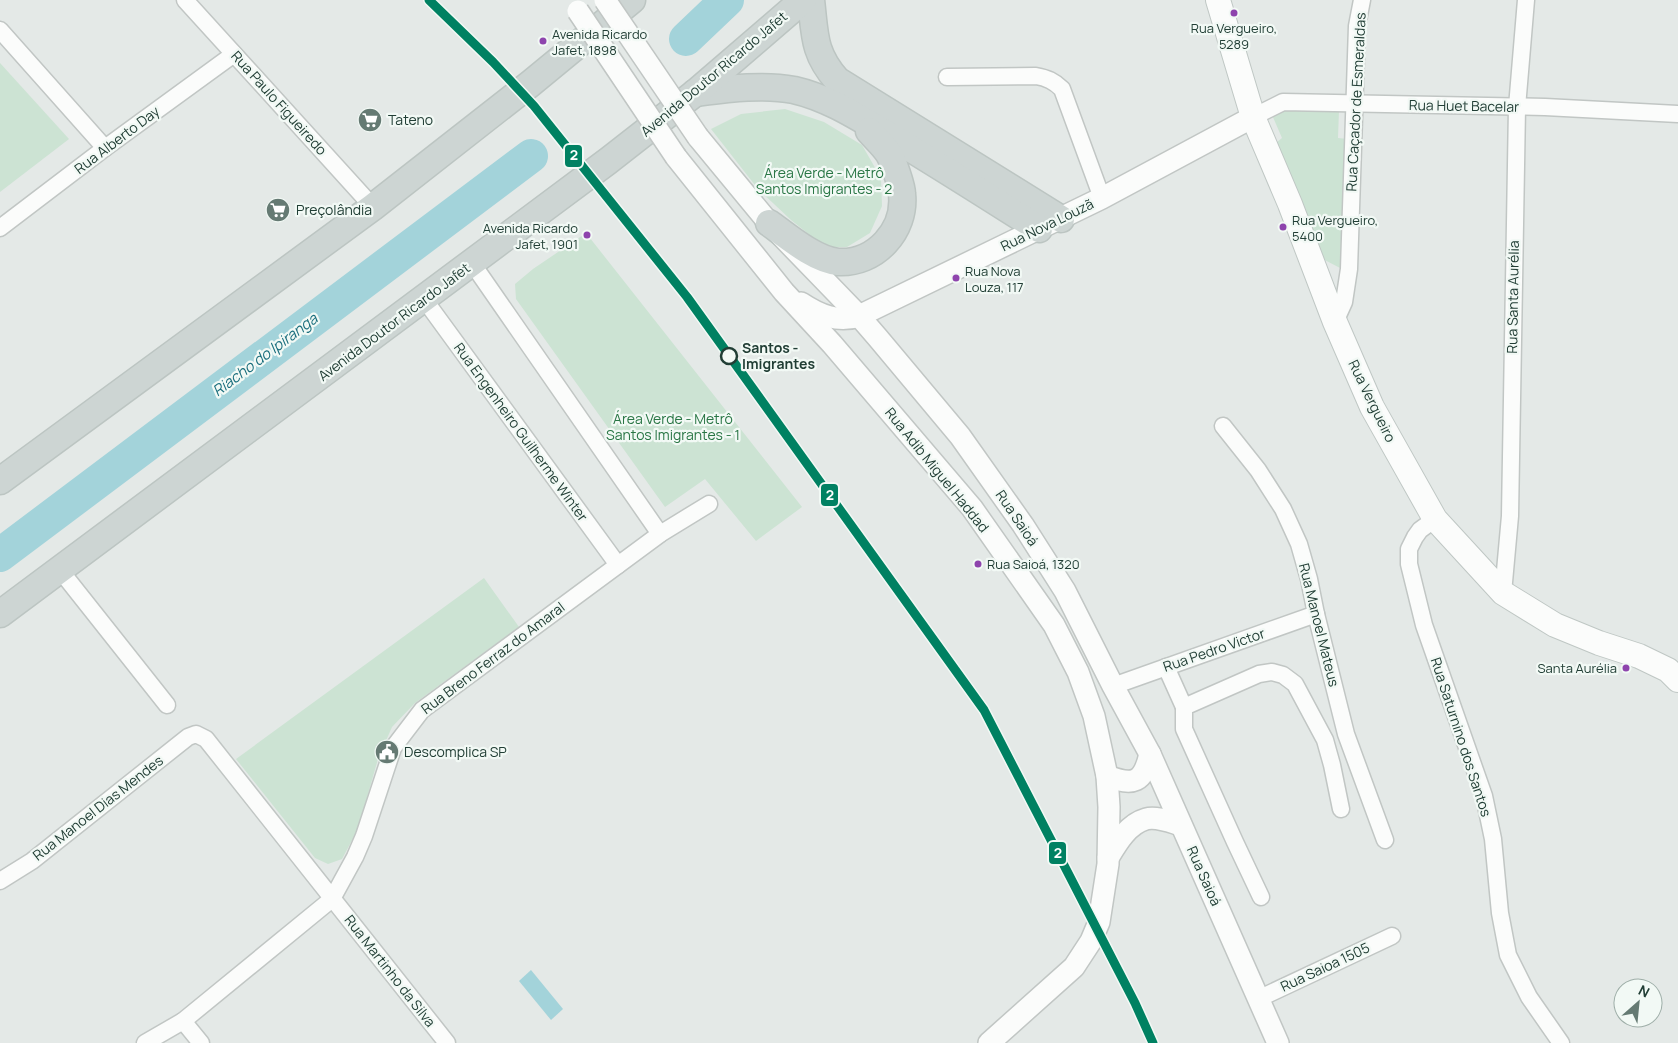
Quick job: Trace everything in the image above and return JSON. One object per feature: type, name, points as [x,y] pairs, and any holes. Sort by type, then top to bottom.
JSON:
[{"type":"main road","points":[[0,481],[373,207],[530,84],[632,0]]},
{"type":"main road","name":"Avenida Doutor Ricardo Jafet","points":[[0,614],[424,299],[695,93],[803,0]]},
{"type":"main road","points":[[811,0],[818,51],[826,68],[837,80],[1050,224]]},
{"type":"main road","name":"Rua Vergueiro","points":[[1218,0],[1253,117],[1290,204],[1334,322],[1372,406],[1435,519],[1503,593],[1555,625],[1599,643],[1639,656],[1668,670],[1678,680]]},
{"type":"main road","points":[[695,93],[775,88],[794,90],[827,101],[916,152],[1050,224]]},
{"type":"main road","points":[[768,223],[817,256],[837,262],[861,260],[877,250],[893,236],[900,213],[902,194],[890,155],[857,117]]},
{"type":"street","name":"Rua Paulo Figueiredo","points":[[185,0],[373,207]]},
{"type":"street","name":"Rua Saioá","points":[[605,0],[698,137],[768,223],[859,316],[960,436],[1023,525],[1065,591],[1112,686],[1150,754],[1278,1043]]},
{"type":"street","name":"Rua Caçador de Esmeraldas","points":[[1334,322],[1344,302],[1349,269],[1357,26],[1362,0]]},
{"type":"street","name":"Rua Santa Aurélia","points":[[1503,593],[1510,516],[1517,107],[1526,0]]},
{"type":"street","name":"Rua Adib Miguel Haddad","points":[[574,5],[676,157],[784,292],[832,344],[972,508],[1054,624],[1078,672],[1094,716],[1107,776],[1109,807],[1108,858],[1099,922],[1083,956],[1074,967],[990,1043]]},
{"type":"street","points":[[0,30],[105,148]]},
{"type":"street","name":"Rua Alberto Day","points":[[0,228],[105,148],[234,54]]},
{"type":"street","points":[[947,77],[1036,76],[1055,82],[1062,89],[1102,198]]},
{"type":"street","name":"Rua Huet Bacelar","points":[[1253,117],[1283,102],[1517,107],[1678,114]]},
{"type":"street","name":"Rua Nova Louzã","points":[[784,292],[815,312],[829,317],[845,319],[859,316],[1102,198],[1253,117]]},
{"type":"street","points":[[472,263],[660,534]]},
{"type":"street","name":"Rua Engenheiro Guilherme Winter","points":[[424,299],[618,565]]},
{"type":"street","name":"Rua Manoel Mateus","points":[[1223,426],[1258,470],[1283,508],[1299,544],[1346,734],[1385,840]]},
{"type":"street","name":"Rua Breno Ferraz do Amaral","points":[[146,1043],[183,1021],[332,899],[352,864],[364,836],[393,748],[422,710],[660,534],[709,504]]},
{"type":"street","name":"Rua Saturnino dos Santos","points":[[1435,519],[1420,530],[1415,537],[1409,549],[1409,564],[1424,625],[1484,796],[1493,839],[1500,913],[1508,955],[1529,996],[1561,1043]]},
{"type":"street","points":[[60,570],[167,705]]},
{"type":"street","name":"Rua Pedro Victor","points":[[1112,686],[1316,614]]},
{"type":"street","points":[[1166,667],[1184,706],[1184,729],[1234,842],[1261,897]]},
{"type":"street","points":[[1184,706],[1259,674],[1272,672],[1283,675],[1295,684],[1324,740],[1332,765],[1341,809]]},
{"type":"street","name":"Rua Martinho da Silva","points":[[196,734],[206,739],[447,1043]]},
{"type":"street","name":"Rua Manoel Dias Mendes","points":[[0,882],[32,861],[188,737],[196,734]]},
{"type":"street","points":[[1107,776],[1129,782],[1141,778],[1147,767],[1150,754]]},
{"type":"street","points":[[1108,858],[1131,827],[1146,818],[1181,825]]},
{"type":"street","name":"Rua Saioa 1505","points":[[1258,999],[1392,936]]},
{"type":"street","points":[[183,1021],[201,1043]]},
{"type":"green space","points":[[0,63],[69,139],[0,192]]},
{"type":"green space","points":[[1269,108],[1339,110],[1338,138],[1348,139],[1342,269],[1317,256],[1272,146],[1282,138]]},
{"type":"green space","name":"Área Verde - Metrô Santos Imigrantes - 2","points":[[785,109],[824,122],[862,145],[881,178],[882,206],[870,233],[847,247],[825,247],[791,220],[758,189],[711,129],[741,114]]},
{"type":"green space","name":"Área Verde - Metrô Santos Imigrantes - 1","points":[[586,233],[802,507],[756,541],[705,479],[665,507],[516,299],[515,284],[533,269]]},
{"type":"green space","points":[[484,578],[519,627],[415,703],[392,727],[378,759],[358,829],[342,859],[328,864],[315,858],[236,759]]},
{"type":"water","points":[[531,970],[563,1009],[551,1020],[519,981]]},
{"type":"waterway","name":"Riacho do Ipiranga","points":[[686,39],[727,0]]},
{"type":"waterway","name":"Riacho do Ipiranga","points":[[0,555],[531,156]]},
{"type":"metro line","name":"2","points":[[429,0],[493,62],[534,106],[687,297],[984,710],[1135,1003],[1153,1043]]},
{"type":"place","name":"Rua Vergueiro, 5289","points":[[1234,13]]},
{"type":"place","name":"Avenida Ricardo Jafet, 1898","points":[[543,41]]},
{"type":"place","name":"Tateno","points":[[370,120]]},
{"type":"place","name":"Preçolândia","points":[[278,210]]},
{"type":"place","name":"Rua Vergueiro, 5400","points":[[1283,227]]},
{"type":"place","name":"Avenida Ricardo Jafet, 1901","points":[[587,235]]},
{"type":"place","name":"Rua Nova Louza, 117","points":[[956,278]]},
{"type":"place","name":"Santos - Imigrantes","points":[[729,356]]},
{"type":"place","name":"Rua Saioá, 1320","points":[[978,564]]},
{"type":"place","name":"Santa Aurélia","points":[[1626,668]]},
{"type":"place","name":"Descomplica SP","points":[[387,752]]}]
